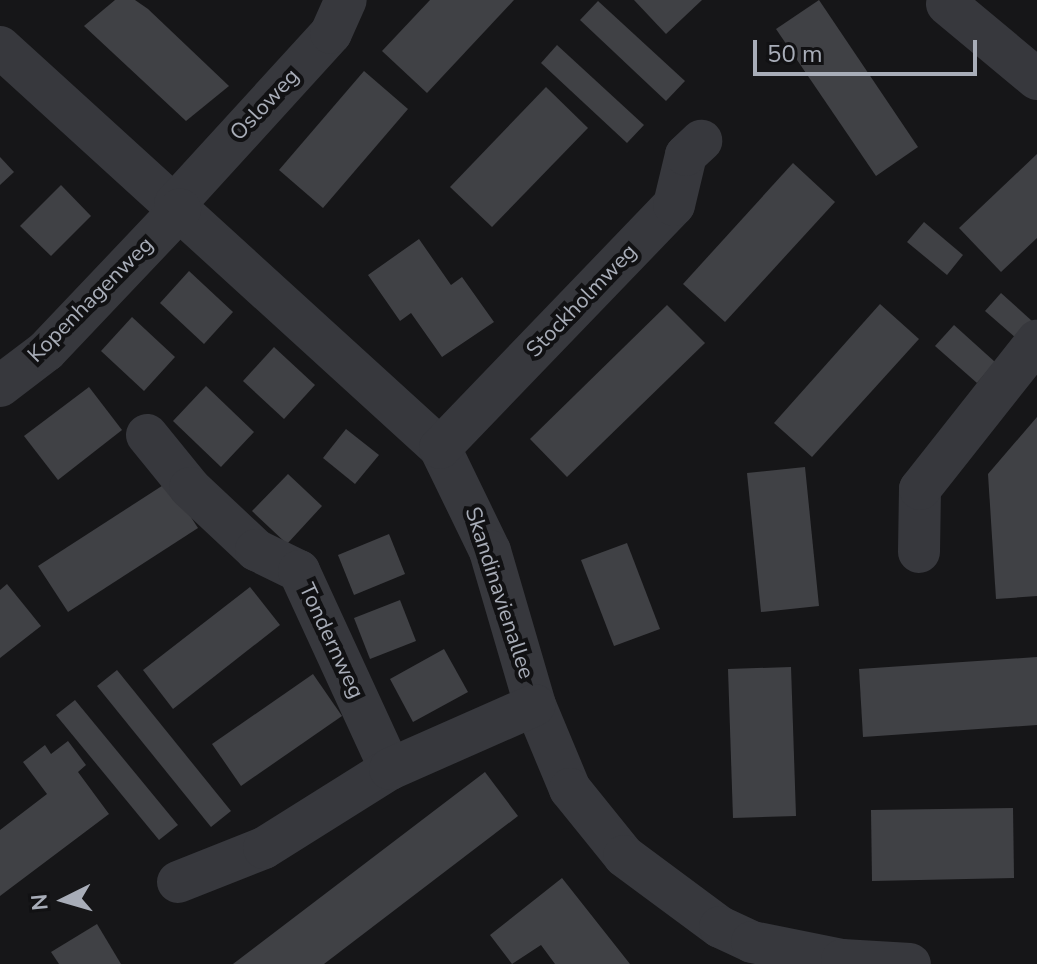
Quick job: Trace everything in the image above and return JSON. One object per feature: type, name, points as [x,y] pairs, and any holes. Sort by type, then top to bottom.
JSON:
[{"type":"street","name":"Osloweg","points":[[177,207],[331,33],[346,0]]},
{"type":"street","points":[[947,4],[1037,79]]},
{"type":"street","name":"Skandinavienallee","points":[[0,47],[440,448],[490,551],[535,705],[570,789],[624,856],[720,927],[796,958],[910,964]]},
{"type":"street","name":"Stockholmweg","points":[[440,448],[674,205],[686,155],[701,141]]},
{"type":"street","name":"Kopenhagenweg","points":[[0,386],[46,351],[177,207]]},
{"type":"street","points":[[919,552],[920,489],[1037,341]]},
{"type":"street","name":"Tondernweg","points":[[147,435],[190,488],[256,550],[299,571],[390,769]]},
{"type":"street","points":[[178,882],[264,848],[390,769],[535,705]]},
{"type":"building","points":[[115,0],[135,0],[148,9],[229,86],[186,121],[84,26]]},
{"type":"building","points":[[430,0],[514,0],[427,93],[382,51]]},
{"type":"building","points":[[634,0],[702,0],[666,34]]},
{"type":"building","points":[[819,0],[918,147],[876,176],[776,29]]},
{"type":"building","points":[[598,1],[685,81],[666,101],[580,20]]},
{"type":"building","points":[[557,45],[644,125],[627,143],[541,63]]},
{"type":"building","points":[[364,71],[408,109],[323,208],[279,170]]},
{"type":"building","points":[[546,87],[588,128],[492,227],[450,187]]},
{"type":"building","points":[[1037,154],[1037,238],[1001,272],[959,228]]},
{"type":"building","points":[[0,157],[14,172],[0,185]]},
{"type":"building","points":[[793,163],[835,202],[725,322],[683,284]]},
{"type":"building","points":[[61,185],[91,216],[51,256],[20,226]]},
{"type":"building","points":[[924,222],[963,255],[947,275],[907,242]]},
{"type":"building","points":[[419,239],[451,285],[462,277],[494,322],[442,357],[411,313],[400,321],[368,275]]},
{"type":"building","points":[[189,271],[233,312],[204,344],[160,303]]},
{"type":"building","points":[[1001,293],[1032,321],[1016,338],[985,311]]},
{"type":"building","points":[[880,304],[919,339],[812,457],[774,423]]},
{"type":"building","points":[[667,305],[705,343],[567,477],[530,439]]},
{"type":"building","points":[[132,317],[175,357],[144,391],[101,351]]},
{"type":"building","points":[[954,325],[995,362],[977,383],[935,346]]},
{"type":"building","points":[[274,347],[315,385],[284,419],[243,381]]},
{"type":"building","points":[[206,386],[254,432],[221,467],[173,421]]},
{"type":"building","points":[[89,387],[122,430],[58,480],[24,436]]},
{"type":"building","points":[[1037,417],[1037,596],[996,599],[988,474]]},
{"type":"building","points":[[346,429],[379,455],[355,484],[323,458]]},
{"type":"building","points":[[805,467],[819,606],[761,612],[747,473]]},
{"type":"building","points":[[288,474],[322,506],[287,544],[252,511]]},
{"type":"building","points":[[168,482],[198,528],[68,612],[38,566]]},
{"type":"building","points":[[389,534],[405,574],[354,595],[338,555]]},
{"type":"building","points":[[627,543],[660,629],[614,646],[581,560]]},
{"type":"building","points":[[7,584],[41,626],[0,658],[0,590]]},
{"type":"building","points":[[250,587],[280,625],[173,709],[143,670]]},
{"type":"building","points":[[400,600],[416,641],[370,659],[354,618]]},
{"type":"building","points":[[444,649],[468,692],[413,722],[390,679]]},
{"type":"building","points":[[1037,657],[1037,725],[863,737],[859,669]]},
{"type":"building","points":[[791,667],[796,816],[733,818],[728,669]]},
{"type":"building","points":[[117,670],[231,811],[211,827],[97,686]]},
{"type":"building","points":[[313,674],[342,716],[241,786],[212,744]]},
{"type":"building","points":[[75,700],[178,825],[159,840],[56,715]]},
{"type":"building","points":[[68,741],[86,765],[78,772],[109,814],[0,896],[0,830],[47,794],[23,762],[45,745],[51,754]]},
{"type":"building","points":[[485,772],[518,816],[324,964],[233,964]]},
{"type":"building","points":[[1013,808],[1014,878],[872,881],[871,810]]},
{"type":"building","points":[[562,878],[630,964],[555,964],[541,945],[512,964],[490,935]]},
{"type":"building","points":[[97,924],[121,964],[59,964],[51,952]]}]
